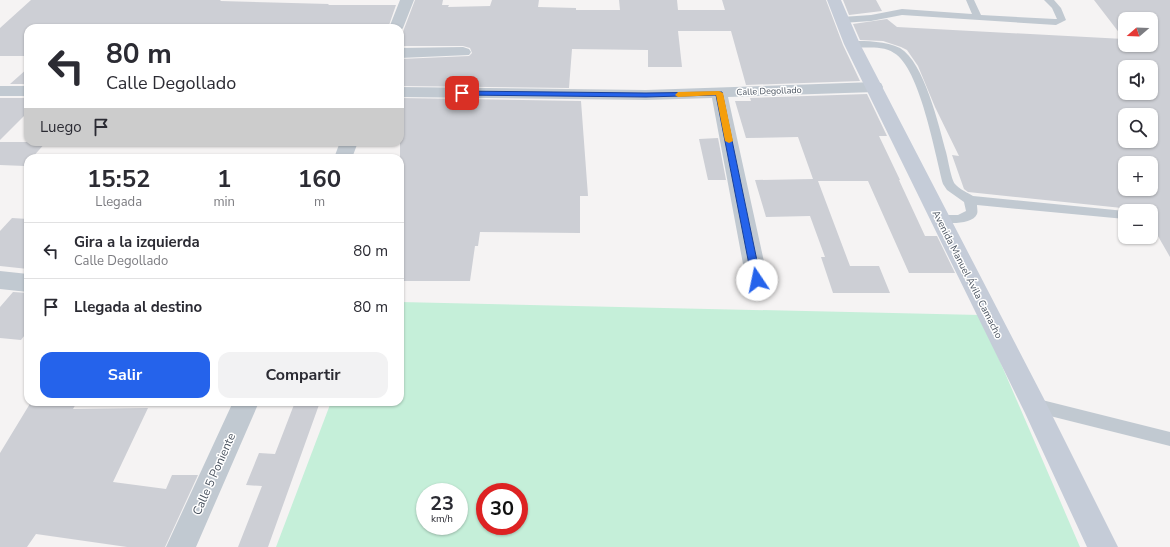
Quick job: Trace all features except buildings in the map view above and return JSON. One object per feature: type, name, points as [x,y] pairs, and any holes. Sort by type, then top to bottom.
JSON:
[{"type":"main road","name":"Avenida Manuel Ávila Camacho","points":[[834,0],[852,44],[1034,405],[1102,547]]},
{"type":"street","points":[[398,24],[407,0]]},
{"type":"street","points":[[404,53],[463,52]]},
{"type":"street","name":"Calle Degollado","points":[[404,92],[646,95],[875,87]]},
{"type":"street","points":[[0,91],[24,91]]},
{"type":"street","points":[[719,93],[757,280]]},
{"type":"street","points":[[0,280],[24,283]]},
{"type":"street","name":"Calle 5 Poniente","points":[[181,547],[244,406]]},
{"type":"lane","points":[[970,0],[978,17]]},
{"type":"lane","points":[[842,20],[871,18],[902,12],[1056,22],[1062,20],[1060,12],[1054,3],[1048,0]]},
{"type":"lane","points":[[852,44],[898,50],[905,56],[918,79],[935,130],[949,184],[970,200],[1118,214]]},
{"type":"lane","points":[[940,218],[959,219],[972,213],[970,200]]},
{"type":"lane","points":[[1034,405],[1055,412],[1170,439]]},
{"type":"green space","points":[[404,302],[980,315],[1080,547],[276,547],[329,406],[404,406]]},
{"type":"slow traffic","points":[[678,95],[719,93],[729,141]]},
{"type":"route","points":[[462,93],[646,95],[719,93],[757,280]]}]
